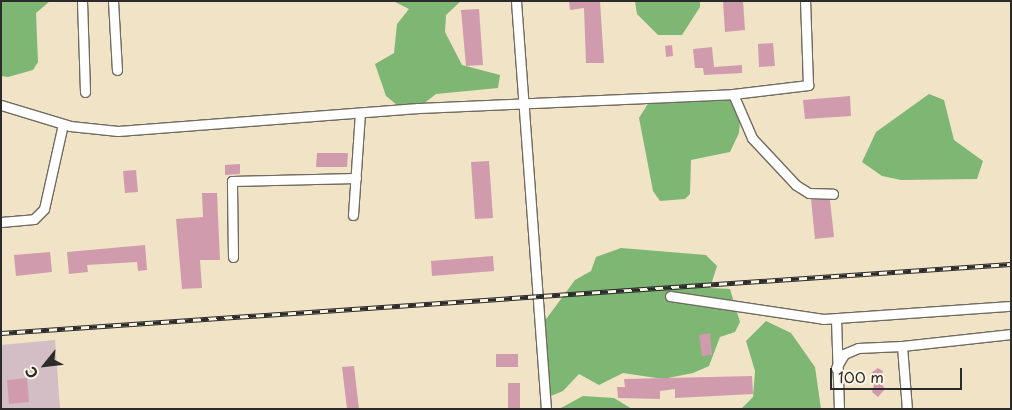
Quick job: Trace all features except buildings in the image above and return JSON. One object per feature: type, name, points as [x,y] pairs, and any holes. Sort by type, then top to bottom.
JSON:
[{"type":"street","points":[[82,1],[85,92]]},
{"type":"street","points":[[113,1],[117,70]]},
{"type":"street","points":[[516,1],[522,104],[539,293],[546,409]]},
{"type":"street","points":[[1,105],[63,124],[118,131],[360,113],[733,94],[808,85],[804,1]]},
{"type":"street","points":[[733,94],[752,138],[796,185],[809,193],[833,194]]},
{"type":"street","points":[[354,215],[360,113]]},
{"type":"street","points":[[1,222],[34,219],[44,210],[63,124]]},
{"type":"street","points":[[233,257],[232,181],[356,178]]},
{"type":"street","points":[[670,296],[836,318],[1011,306]]},
{"type":"street","points":[[836,318],[836,368],[839,409]]},
{"type":"street","points":[[836,368],[844,354],[858,348],[902,346],[1011,334]]},
{"type":"street","points":[[902,346],[907,409]]},
{"type":"shaded area","points":[[55,340],[60,409],[1,409],[1,345]]},
{"type":"green space","points":[[1,1],[50,1],[36,13],[38,62],[33,70],[8,77],[1,76]]},
{"type":"green space","points":[[393,1],[461,1],[446,15],[445,32],[462,65],[500,75],[498,88],[436,94],[418,108],[402,109],[386,96],[375,64],[394,53],[397,24],[409,9]]},
{"type":"green space","points":[[635,1],[700,1],[700,7],[682,35],[658,35],[637,14]]},
{"type":"green space","points":[[706,90],[727,92],[741,109],[739,133],[730,152],[691,160],[690,194],[685,199],[660,201],[653,191],[639,118],[649,102]]},
{"type":"green space","points":[[929,94],[944,100],[954,140],[983,161],[977,179],[901,180],[882,176],[862,162],[876,132]]},
{"type":"green space","points":[[621,248],[706,255],[717,266],[710,288],[730,289],[740,322],[735,332],[720,337],[709,366],[693,373],[663,379],[623,373],[599,385],[579,374],[563,391],[551,396],[544,378],[541,326],[575,280],[591,271],[596,257]]},
{"type":"green space","points":[[766,321],[791,333],[815,367],[821,409],[741,409],[753,397],[755,371],[746,341]]},
{"type":"green space","points":[[583,396],[614,398],[632,409],[559,409]]},
{"type":"railway","points":[[1,333],[1011,264]]}]
